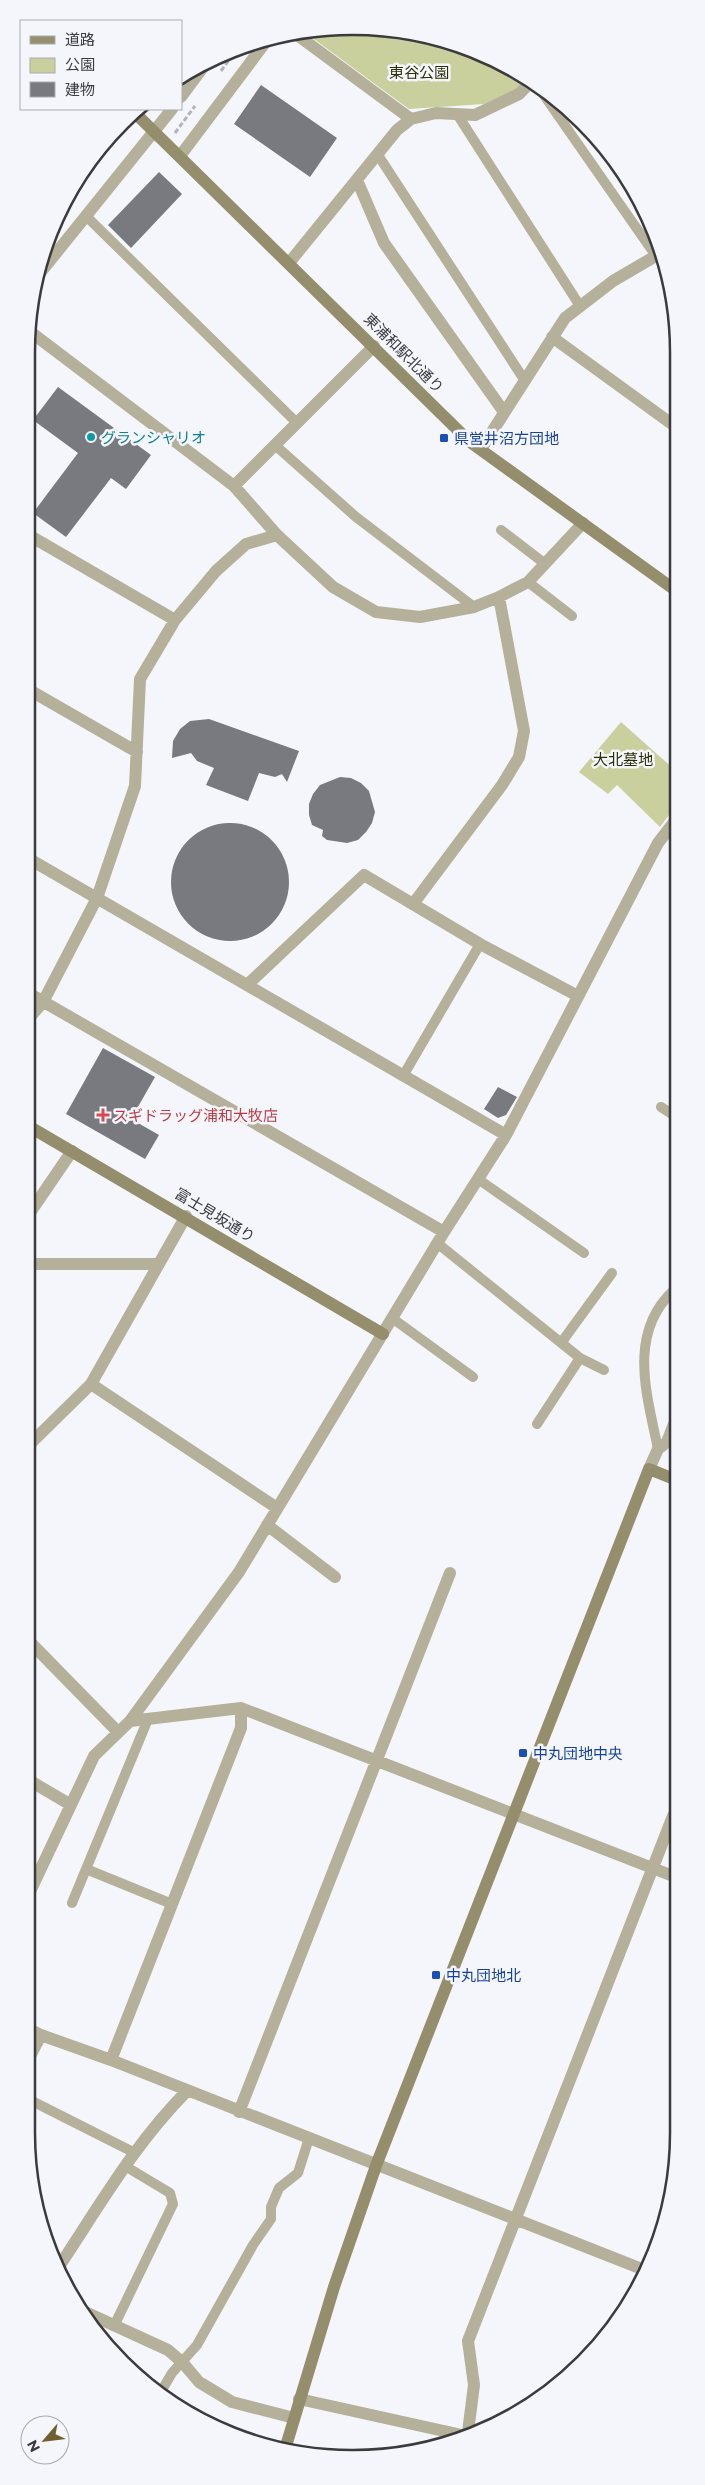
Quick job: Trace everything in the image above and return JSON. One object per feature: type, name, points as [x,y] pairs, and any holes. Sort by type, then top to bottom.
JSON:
[{"type":"street","points":[[303,39],[411,119]]},
{"type":"street","points":[[180,156],[261,49]]},
{"type":"street","points":[[182,96],[196,77]]},
{"type":"street","points":[[289,263],[397,130],[411,119],[436,113],[475,115],[519,94],[526,87]]},
{"type":"street","points":[[48,264],[171,110]]},
{"type":"street","name":"東浦和駅北通り","points":[[140,117],[470,442],[670,586]]},
{"type":"street","points":[[357,180],[384,243],[504,412]]},
{"type":"street","points":[[480,449],[565,318],[614,281],[656,259]]},
{"type":"street","points":[[36,336],[234,486],[277,535],[333,587],[376,612],[420,617],[474,607],[499,597],[528,582],[583,523]]},
{"type":"street","points":[[552,337],[670,422]]},
{"type":"street","points":[[234,486],[374,346]]},
{"type":"street","points":[[35,1012],[43,1002],[97,898],[135,786],[140,679],[175,620],[216,571],[246,544],[277,535]]},
{"type":"street","points":[[35,539],[175,620]]},
{"type":"street","points":[[413,904],[502,785],[520,757],[524,731],[499,597]]},
{"type":"street","points":[[35,693],[137,752]]},
{"type":"street","points":[[35,1881],[94,1756],[130,1722],[239,1572],[437,1243],[506,1135],[658,843],[670,827]]},
{"type":"street","points":[[35,863],[506,1135]]},
{"type":"street","points":[[247,985],[364,875],[480,944],[578,996]]},
{"type":"street","points":[[35,997],[444,1232]]},
{"type":"street","name":"富士見坂通り","points":[[35,1130],[186,1216],[383,1334]]},
{"type":"street","points":[[35,1205],[72,1151]]},
{"type":"street","points":[[35,1439],[91,1384],[186,1216]]},
{"type":"street","points":[[35,1264],[159,1264]]},
{"type":"street","points":[[91,1384],[277,1508]]},
{"type":"street","points":[[287,2443],[340,2268],[377,2163],[649,1469],[658,1449],[668,1442],[670,1436]]},
{"type":"street","points":[[649,1469],[670,1477]]},
{"type":"street","points":[[267,1525],[335,1577]]},
{"type":"street","points":[[239,2112],[450,1573]]},
{"type":"street","points":[[35,1647],[118,1732]]},
{"type":"street","points":[[130,1722],[241,1708],[670,1875]]},
{"type":"street","points":[[111,2060],[241,1728],[241,1708]]},
{"type":"street","points":[[35,1784],[71,1805]]},
{"type":"street","points":[[469,2428],[474,2385],[468,2341],[670,1824]]},
{"type":"street","points":[[35,2032],[111,2060],[239,2112],[377,2163],[639,2268]]},
{"type":"street","points":[[35,2047],[41,2035]]},
{"type":"street","points":[[62,2261],[135,2152],[164,2114],[187,2091]]},
{"type":"street","points":[[94,2316],[168,2350],[183,2363],[199,2382],[232,2402],[294,2418]]},
{"type":"street","points":[[299,2399],[452,2434]]},
{"type":"lane","points":[[551,105],[652,247]]},
{"type":"lane","points":[[457,114],[580,306]]},
{"type":"lane","points":[[378,155],[524,381]]},
{"type":"lane","points":[[87,217],[296,422]]},
{"type":"lane","points":[[276,446],[356,517],[474,607]]},
{"type":"lane","points":[[501,530],[544,563]]},
{"type":"lane","points":[[528,582],[572,616]]},
{"type":"lane","points":[[403,1076],[480,944]]},
{"type":"lane","points":[[661,1107],[670,1113]]},
{"type":"lane","points":[[478,1179],[584,1253]]},
{"type":"lane","points":[[437,1243],[580,1358],[604,1370]]},
{"type":"lane","points":[[561,1343],[612,1273]]},
{"type":"lane","points":[[658,1449],[645,1388],[643,1350],[650,1324],[670,1296]]},
{"type":"lane","points":[[392,1318],[473,1378]]},
{"type":"lane","points":[[537,1424],[580,1358]]},
{"type":"lane","points":[[72,1902],[148,1719]]},
{"type":"lane","points":[[86,1870],[172,1904]]},
{"type":"lane","points":[[35,2102],[135,2152]]},
{"type":"lane","points":[[163,2387],[172,2372],[183,2363],[197,2346],[253,2245],[271,2219],[271,2207],[279,2188],[298,2173],[309,2138]]},
{"type":"lane","points":[[114,2326],[174,2204],[170,2193],[125,2166]]},
{"type":"green space","name":"東谷公園","points":[[352,35],[414,41],[474,59],[521,84],[513,92],[484,104],[409,109],[312,38]]},
{"type":"green space","name":"大北墓地","points":[[621,722],[670,766],[670,814],[660,827],[617,785],[608,794],[579,772]]},
{"type":"building","points":[[261,85],[337,138],[310,177],[234,124]]},
{"type":"building","points":[[159,172],[182,194],[131,248],[108,225]]},
{"type":"building","name":"グランシャリオ","points":[[58,387],[151,455],[126,489],[111,478],[66,537],[35,514],[35,510],[78,453],[35,421],[35,417]]},
{"type":"building","points":[[209,719],[299,751],[287,782],[282,774],[275,777],[259,773],[248,801],[206,785],[214,768],[197,761],[191,753],[172,758],[173,741],[180,729],[190,721]]},
{"type":"building","points":[[340,777],[351,778],[361,783],[369,791],[375,812],[372,823],[366,832],[358,840],[347,843],[327,840],[322,836],[323,830],[312,825],[309,815],[309,804],[313,794],[320,785]]},
{"type":"building","points":[[230,823],[253,827],[272,840],[285,859],[289,882],[285,905],[272,924],[253,937],[230,941],[207,937],[188,924],[175,905],[171,882],[175,859],[188,840],[207,827]]},
{"type":"building","points":[[103,1048],[155,1077],[131,1119],[159,1135],[145,1159],[66,1114]]},
{"type":"building","points":[[498,1087],[517,1097],[506,1115],[498,1118],[484,1109]]},
{"type":"place","name":"グランシャリオ","points":[[91,437]]},
{"type":"place","name":"県営井沼方団地","points":[[444,438]]},
{"type":"place","name":"スギドラッグ浦和大牧店","points":[[103,1115]]},
{"type":"place","name":"中丸団地中央","points":[[523,1753]]},
{"type":"place","name":"中丸団地北","points":[[436,1975]]}]
